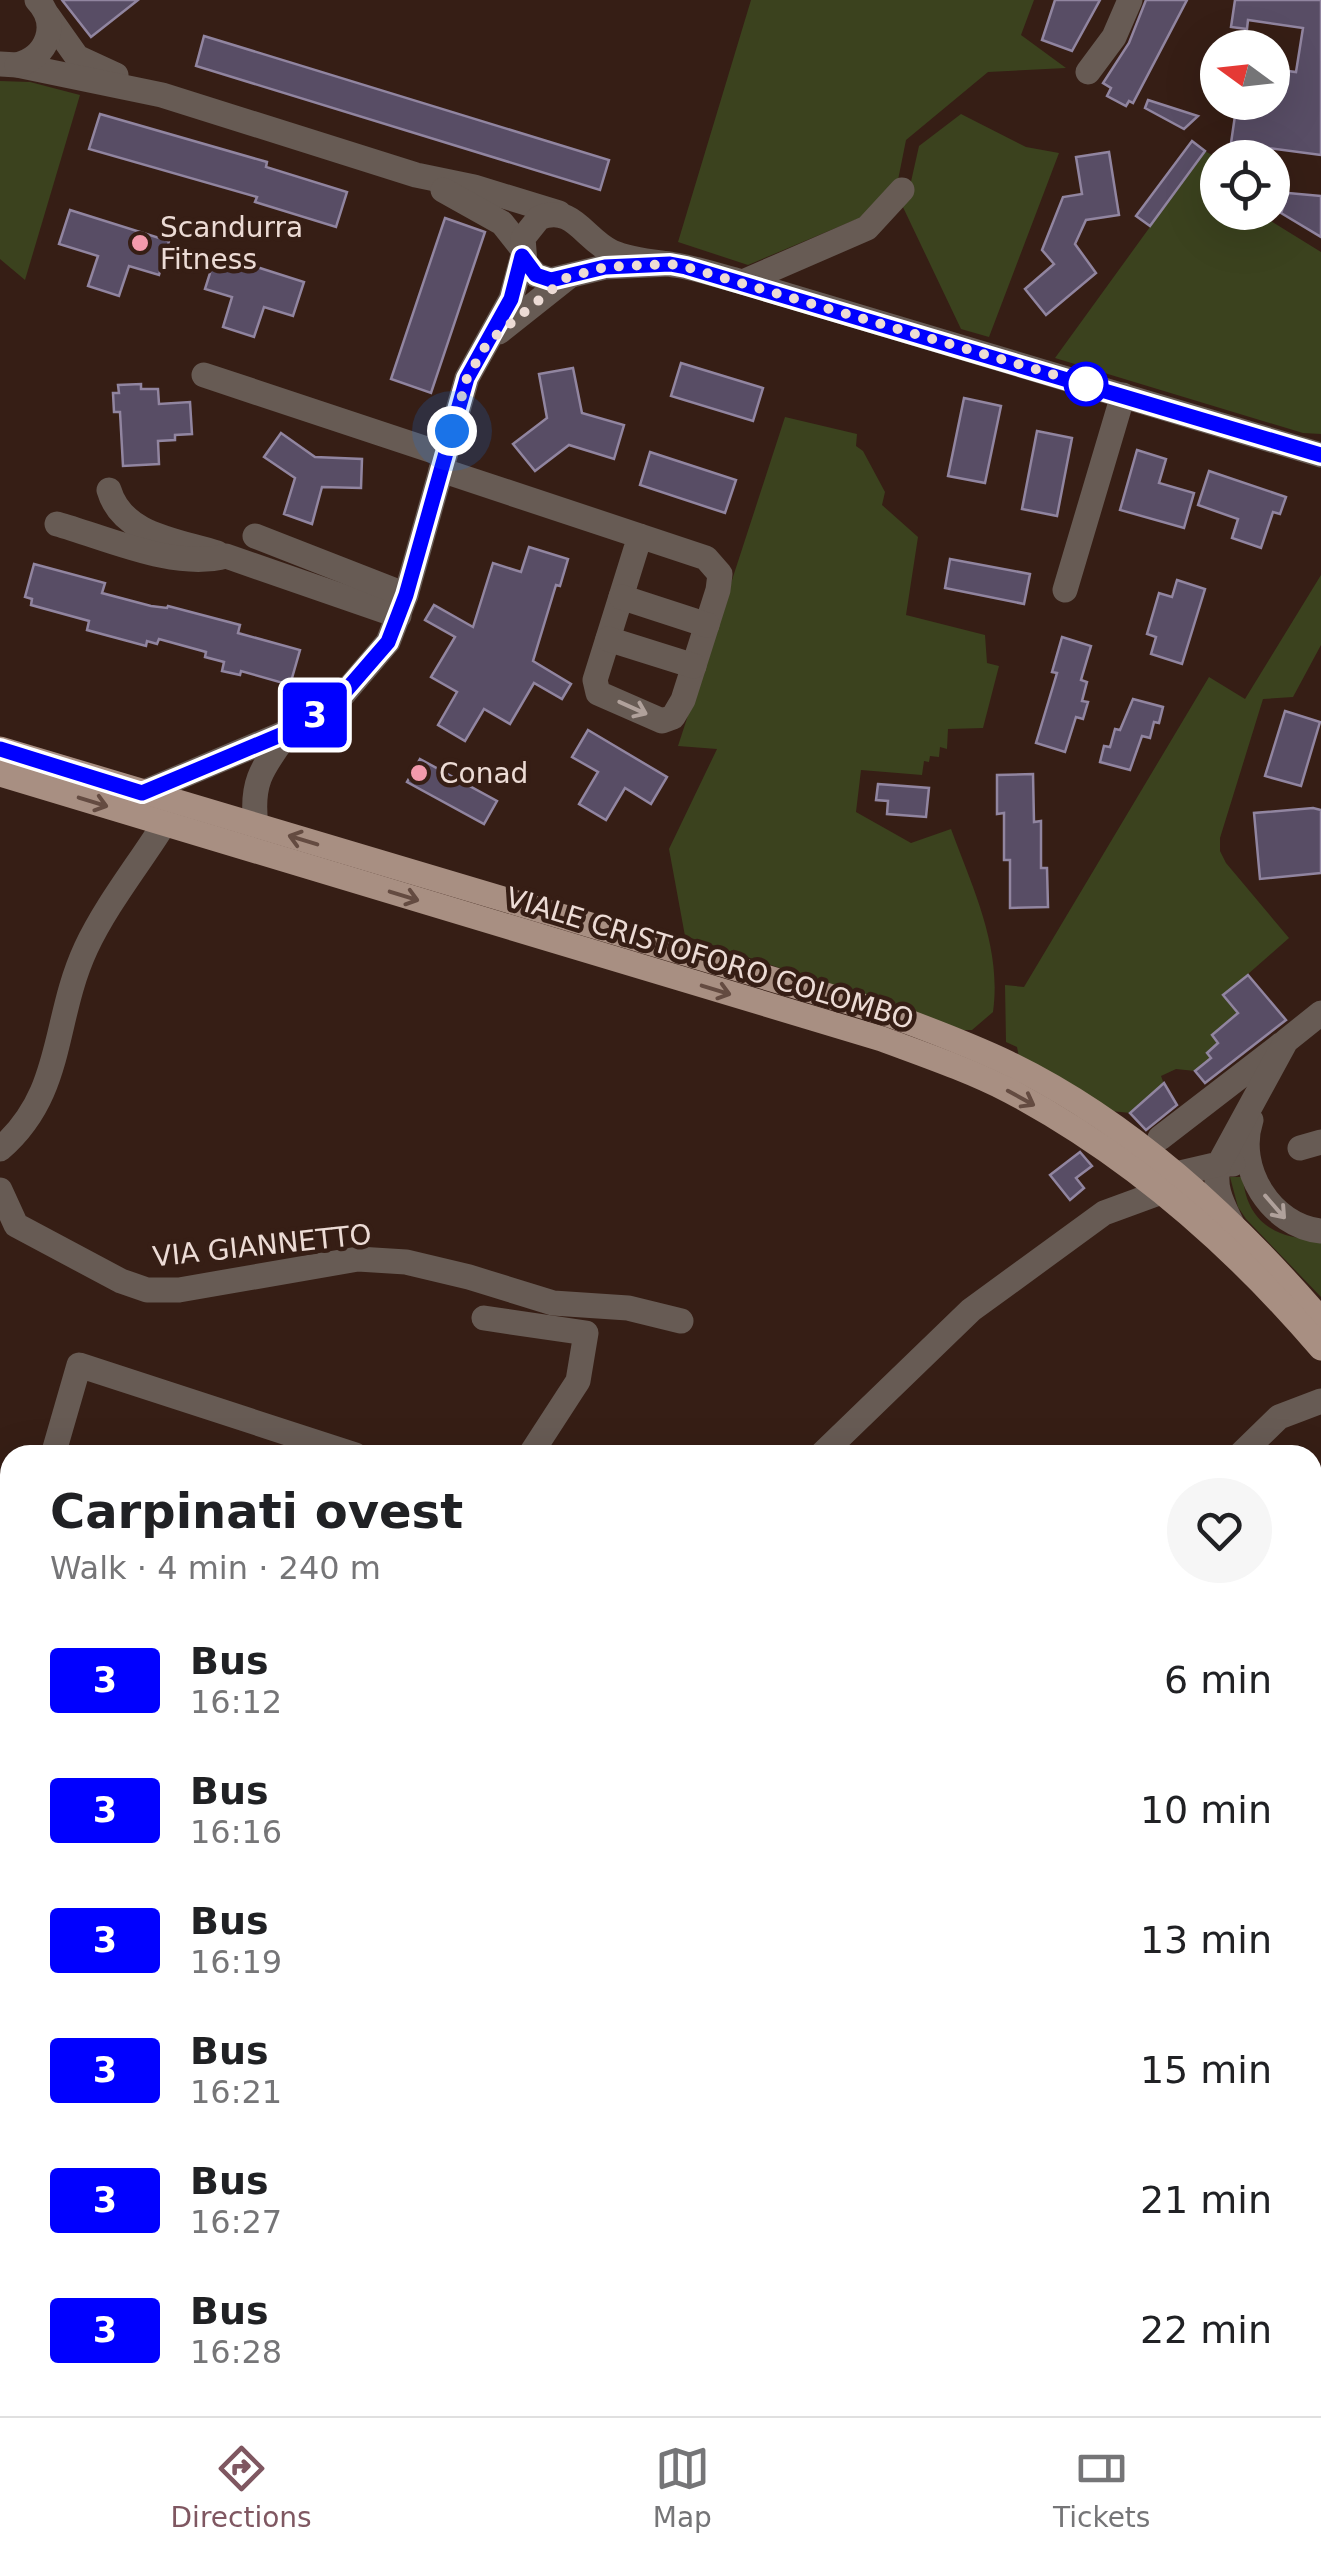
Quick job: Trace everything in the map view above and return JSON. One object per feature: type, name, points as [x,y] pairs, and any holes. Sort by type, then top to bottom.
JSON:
[{"type":"main road","name":"VIALE CRISTOFORO COLOMBO","points":[[0,749],[879,1011],[943,1034],[1073,1099],[1170,1182],[1321,1348]]},
{"type":"main road","name":"VIALE CRISTOFORO COLOMBO","points":[[0,774],[882,1040],[942,1062],[1007,1090],[1170,1182],[1233,1226],[1321,1320]]},
{"type":"street","points":[[1088,72],[1114,37],[1130,0]]},
{"type":"street","points":[[5,64],[31,60],[46,44],[50,30],[44,6]]},
{"type":"street","points":[[44,6],[77,57],[162,95]]},
{"type":"street","points":[[5,64],[162,95],[416,175],[474,187],[564,215],[615,253],[743,282],[1321,455]]},
{"type":"street","points":[[416,175],[502,223],[530,270],[543,278],[570,277],[605,267],[670,264]]},
{"type":"street","points":[[743,282],[868,228],[902,190]]},
{"type":"street","points":[[142,793],[290,731],[336,702],[388,642],[402,606],[467,378],[511,299],[526,230],[538,218],[564,215]]},
{"type":"street","points":[[488,342],[584,262],[588,252],[585,232]]},
{"type":"street","points":[[204,375],[706,558],[720,574],[718,590],[684,700],[674,716],[662,721],[598,692],[595,680],[640,536]]},
{"type":"street","points":[[1065,590],[1124,395]]},
{"type":"street","points":[[109,490],[115,509],[136,527],[402,606]]},
{"type":"street","points":[[57,524],[184,561],[226,556]]},
{"type":"street","points":[[255,536],[402,606]]},
{"type":"street","points":[[621,597],[707,625]]},
{"type":"street","points":[[608,639],[694,666]]},
{"type":"street","points":[[256,826],[252,798],[258,774],[290,731]]},
{"type":"street","points":[[0,1149],[22,1130],[39,1103],[51,1075],[70,990],[87,946],[164,824]]},
{"type":"street","points":[[1160,1138],[1321,1013]]},
{"type":"street","points":[[1233,1226],[1216,1186],[1219,1164],[1286,1041]]},
{"type":"street","points":[[1261,1092],[1246,1144],[1252,1168],[1271,1206],[1285,1220],[1306,1230],[1321,1231]]},
{"type":"street","points":[[833,1445],[971,1310],[1104,1213],[1219,1164],[1252,1168]]},
{"type":"street","name":"VIA GIANNETTO","points":[[0,1190],[16,1225],[121,1281],[147,1290],[179,1290],[358,1259],[406,1262],[553,1303],[628,1308],[680,1322]]},
{"type":"street","points":[[536,1445],[578,1381],[586,1333],[596,1308]]},
{"type":"street","points":[[484,1318],[586,1333]]},
{"type":"street","points":[[55,1445],[79,1365],[324,1445]]},
{"type":"street","points":[[1250,1445],[1279,1417],[1321,1401]]},
{"type":"street","points":[[848,1445],[856,1424]]},
{"type":"green space","points":[[751,0],[1034,0],[1021,35],[1066,68],[988,72],[906,140],[897,185],[864,220],[857,219],[748,265],[678,242]]},
{"type":"green space","points":[[0,81],[30,82],[80,95],[25,280],[0,259]]},
{"type":"green space","points":[[961,114],[1026,147],[1059,153],[989,337],[961,329],[901,203],[908,195],[919,146]]},
{"type":"green space","points":[[1200,158],[1200,230],[1285,230],[1321,252],[1321,434],[1303,433],[1055,358]]},
{"type":"green space","points":[[785,417],[857,434],[856,446],[863,451],[885,492],[882,505],[918,537],[906,615],[985,635],[987,663],[999,666],[983,728],[948,729],[947,749],[940,747],[939,757],[930,756],[929,762],[924,761],[922,775],[861,770],[856,812],[911,843],[951,829],[984,919],[993,964],[993,1012],[972,1030],[685,936],[669,849],[717,749],[678,746]]},
{"type":"green space","points":[[1321,575],[1321,645],[1293,697],[1263,699],[1220,838],[1220,851],[1226,863],[1289,938],[1224,995],[1238,1013],[1212,1035],[1218,1043],[1207,1052],[1211,1058],[1195,1071],[1176,1069],[1161,1076],[1164,1084],[1130,1113],[1111,1111],[1019,1057],[1017,1047],[1006,1042],[1005,985],[1024,987],[1209,677],[1245,699]]},
{"type":"green space","points":[[1230,1177],[1243,1177],[1251,1206],[1267,1226],[1292,1237],[1321,1239],[1321,1297],[1246,1219],[1238,1207]]},
{"type":"building","points":[[62,0],[138,0],[91,37]]},
{"type":"building","points":[[1055,0],[1100,0],[1072,51],[1042,40]]},
{"type":"building","points":[[1146,0],[1187,0],[1133,103],[1129,101],[1126,106],[1107,96],[1111,88],[1103,83],[1129,43]]},
{"type":"building","points":[[1235,0],[1321,0],[1321,155],[1290,151],[1290,140],[1231,140],[1234,120],[1290,120],[1290,71],[1296,72],[1303,28],[1248,20],[1247,29],[1231,27]]},
{"type":"building","points":[[204,36],[609,160],[600,190],[196,66]]},
{"type":"building","points":[[1148,100],[1198,116],[1184,129],[1145,108]]},
{"type":"building","points":[[100,114],[267,162],[266,167],[347,192],[336,227],[255,202],[257,197],[89,149]]},
{"type":"building","points":[[1192,141],[1200,147],[1200,158],[1150,226],[1136,216]]},
{"type":"building","points":[[1109,152],[1119,215],[1086,220],[1075,244],[1096,273],[1046,315],[1025,289],[1054,264],[1042,250],[1063,197],[1082,194],[1076,157]]},
{"type":"building","points":[[1290,193],[1321,196],[1321,237],[1290,218]]},
{"type":"building","points":[[70,210],[169,241],[159,275],[129,266],[119,296],[88,286],[98,256],[59,244]]},
{"type":"building","points":[[445,218],[485,232],[431,393],[391,379]]},
{"type":"building","points":[[216,254],[304,282],[293,316],[264,307],[254,337],[223,327],[232,297],[205,289]]},
{"type":"building","points":[[681,363],[763,388],[753,421],[671,396]]},
{"type":"building","points":[[573,368],[582,413],[624,425],[614,459],[569,445],[535,471],[513,444],[547,418],[539,374]]},
{"type":"building","points":[[141,384],[141,389],[158,389],[159,404],[190,402],[192,434],[158,441],[159,464],[123,466],[120,412],[114,412],[113,393],[119,393],[118,385]]},
{"type":"building","points":[[964,398],[1001,406],[985,483],[948,476]]},
{"type":"building","points":[[1037,431],[1072,438],[1057,516],[1022,509]]},
{"type":"building","points":[[281,433],[315,457],[362,459],[361,488],[322,487],[312,524],[284,514],[295,478],[264,457]]},
{"type":"building","points":[[1137,450],[1166,459],[1159,483],[1194,493],[1184,528],[1120,510]]},
{"type":"building","points":[[650,452],[736,480],[725,513],[640,485]]},
{"type":"building","points":[[1209,471],[1286,497],[1280,514],[1273,512],[1261,548],[1232,538],[1238,519],[1198,505]]},
{"type":"building","points":[[529,547],[568,559],[533,661],[571,684],[562,699],[534,683],[510,724],[484,709],[465,741],[438,725],[457,692],[431,677],[455,637],[425,620],[434,605],[473,627],[493,563],[521,572]]},
{"type":"building","points":[[950,559],[1030,574],[1024,604],[945,588]]},
{"type":"building","points":[[34,564],[105,583],[102,593],[240,625],[238,633],[300,650],[290,685],[241,671],[240,675],[222,671],[224,662],[205,657],[206,652],[159,639],[157,644],[147,641],[146,646],[87,630],[89,621],[31,605],[32,599],[25,597]]},
{"type":"building","points":[[1177,580],[1205,589],[1182,664],[1151,654],[1156,637],[1147,634],[1159,593],[1172,597]]},
{"type":"building","points":[[1062,637],[1091,646],[1081,680],[1087,682],[1082,701],[1088,702],[1083,719],[1076,717],[1065,752],[1036,743],[1057,673],[1052,672]]},
{"type":"building","points":[[1133,699],[1163,707],[1159,723],[1154,722],[1150,738],[1142,736],[1130,770],[1100,762],[1104,746],[1110,747],[1115,729],[1120,730]]},
{"type":"building","points":[[1285,711],[1320,722],[1301,786],[1265,776]]},
{"type":"building","points":[[588,730],[667,777],[651,804],[625,788],[606,820],[579,804],[598,772],[572,757]]},
{"type":"building","points":[[420,759],[497,801],[484,824],[407,782]]},
{"type":"building","points":[[1033,774],[1034,822],[1041,821],[1041,868],[1047,868],[1048,907],[1010,908],[1010,860],[1004,860],[1004,813],[997,814],[997,775]]},
{"type":"building","points":[[878,784],[929,788],[926,817],[887,814],[888,801],[876,800]]},
{"type":"building","points":[[1321,810],[1321,873],[1260,879],[1254,813]]},
{"type":"building","points":[[1248,975],[1286,1020],[1205,1083],[1195,1071],[1211,1058],[1207,1053],[1218,1043],[1212,1035],[1238,1013],[1223,995]]},
{"type":"building","points":[[1164,1083],[1177,1105],[1146,1130],[1130,1113]]},
{"type":"building","points":[[1080,1152],[1092,1166],[1076,1178],[1084,1188],[1070,1200],[1050,1175]]},
{"type":"bus line","name":"3","points":[[0,749],[142,793],[290,731],[336,702],[388,642],[406,595],[467,378],[511,299],[522,256],[536,275],[551,280],[605,267],[686,267],[1321,455]]},
{"type":"place","name":"Scandurra Fitness","points":[[140,243]]},
{"type":"place","name":"Conad","points":[[419,773]]},
{"type":"route","points":[[452,431],[467,378],[488,342],[566,278],[605,267],[686,267],[1086,384]]}]
